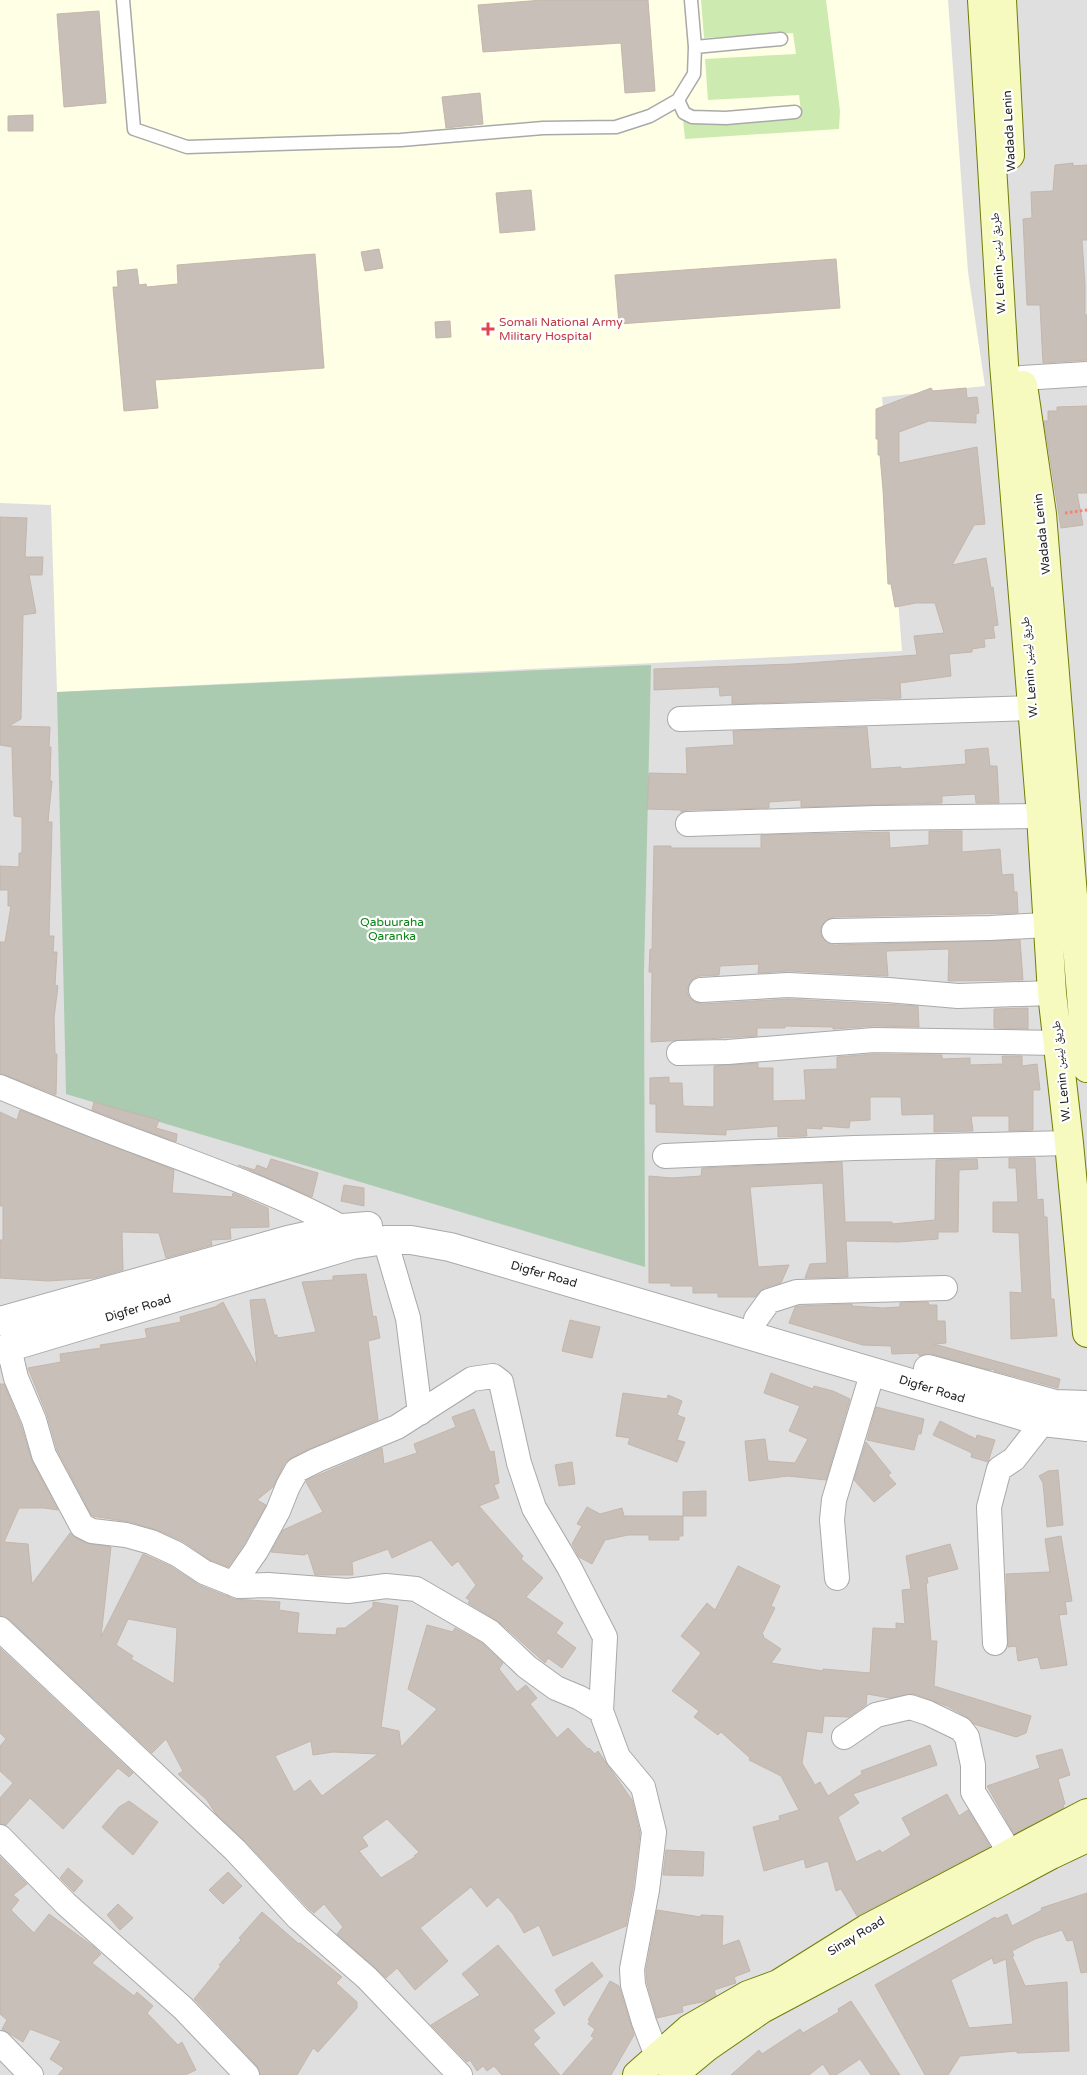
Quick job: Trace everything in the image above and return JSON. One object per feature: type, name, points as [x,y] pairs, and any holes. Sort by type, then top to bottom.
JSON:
[{"type":"main road","name":"W. Lenin طريق لينين","points":[[982,0],[1004,364],[1041,816],[1052,993],[1069,1143],[1087,1333]]},
{"type":"main road","name":"Wadada Lenin","points":[[1002,0],[1022,378],[1042,514],[1077,842],[1087,1068]]},
{"type":"main road","name":"Sinay Road","points":[[665,2066],[698,2024],[748,1995],[778,1984],[866,1929],[1087,1813]]},
{"type":"main road","name":"Sinay Road","points":[[637,2075],[665,2066],[707,2047],[762,2010],[1051,1855],[1087,1838]]},
{"type":"street","points":[[1022,378],[1087,374]]},
{"type":"street","points":[[680,719],[1032,708]]},
{"type":"street","points":[[688,824],[876,818],[1041,816]]},
{"type":"street","points":[[834,931],[1047,925]]},
{"type":"street","points":[[701,990],[788,985],[958,996],[1052,993]]},
{"type":"street","points":[[679,1053],[728,1052],[874,1040],[1058,1043]]},
{"type":"street","points":[[0,1087],[79,1120],[230,1177],[343,1228]]},
{"type":"street","points":[[665,1156],[854,1148],[1069,1143]]},
{"type":"street","name":"Digfer Road","points":[[0,1321],[288,1240],[343,1228],[392,1224],[434,1229],[756,1318],[887,1358],[1055,1404],[1087,1405]]},
{"type":"street","points":[[385,1240],[408,1318],[420,1413]]},
{"type":"street","name":"Digfer Road","points":[[5,1349],[321,1253],[352,1245],[385,1240],[411,1240],[450,1247],[1042,1422],[1087,1427]]},
{"type":"street","points":[[756,1318],[769,1302],[797,1292],[945,1288]]},
{"type":"street","points":[[5,1349],[34,1420],[44,1455],[82,1526],[92,1531],[126,1535],[151,1542],[178,1554],[204,1572],[239,1586],[268,1585],[348,1591],[386,1586],[416,1589],[490,1632],[526,1666],[556,1688],[580,1698],[601,1711]]},
{"type":"street","points":[[837,1578],[832,1520],[834,1500],[873,1371]]},
{"type":"street","points":[[234,1584],[256,1551],[278,1511],[296,1470],[397,1427],[472,1379],[494,1376],[501,1382],[519,1463],[534,1508],[569,1567],[606,1637],[601,1711],[618,1757],[642,1786],[654,1832],[647,1890],[632,1968],[633,1985],[644,2022],[665,2066]]},
{"type":"street","points":[[995,1643],[989,1507],[999,1469],[1014,1459],[1042,1422]]},
{"type":"street","points":[[0,1629],[235,1850],[298,1918],[367,1978],[460,2075]]},
{"type":"street","points":[[844,1737],[876,1715],[910,1707],[928,1713],[961,1729],[967,1737],[973,1765],[973,1792],[1010,1853]]},
{"type":"street","points":[[0,1837],[66,1904],[182,2008],[248,2075]]},
{"type":"street","points":[[0,2043],[31,2075]]},
{"type":"lane","points":[[123,0],[134,129],[187,147],[401,140],[543,128],[616,127],[650,116],[678,100],[694,74],[695,47],[691,0]]},
{"type":"lane","points":[[695,47],[781,39]]},
{"type":"lane","points":[[678,100],[684,113],[692,118],[726,118],[795,112]]},
{"type":"shaded area","points":[[0,0],[1087,0],[1087,2075],[0,2075]]},
{"type":"shaded area","name":"Somali National Army Military Hospital","points":[[0,0],[948,0],[968,272],[985,386],[882,397],[902,651],[57,692],[51,505],[0,503]]},
{"type":"green space","points":[[701,0],[826,0],[840,111],[839,129],[685,139],[683,119],[801,111],[799,95],[708,100],[705,59],[796,54],[793,33],[704,38]]},
{"type":"green space","name":"Qabuuraha Qaranka","points":[[651,665],[644,972],[645,1267],[66,1094],[57,692]]},
{"type":"building","points":[[543,0],[648,0],[655,91],[625,93],[621,43],[483,52],[478,5]]},
{"type":"building","points":[[99,11],[106,103],[64,107],[57,14]]},
{"type":"building","points":[[480,93],[483,124],[446,128],[442,97]]},
{"type":"building","points":[[33,115],[33,131],[8,131],[8,116]]},
{"type":"building","points":[[1073,163],[1073,166],[1087,165],[1087,240],[1082,240],[1085,315],[1087,315],[1087,360],[1043,363],[1040,305],[1027,305],[1023,219],[1032,218],[1031,192],[1053,191],[1055,165]]},
{"type":"building","points":[[531,190],[535,230],[500,233],[496,193]]},
{"type":"building","points":[[379,249],[383,268],[365,271],[361,252]]},
{"type":"building","points":[[315,254],[324,368],[155,380],[158,408],[124,411],[113,287],[118,287],[117,271],[137,269],[139,285],[146,284],[147,287],[178,284],[177,265]]},
{"type":"building","points":[[836,259],[840,308],[619,324],[615,275]]},
{"type":"building","points":[[450,321],[451,337],[436,338],[435,322]]},
{"type":"building","points":[[931,388],[933,391],[966,388],[967,398],[977,397],[979,413],[976,414],[976,423],[929,421],[899,432],[899,463],[977,447],[985,524],[974,525],[952,565],[986,558],[991,588],[993,587],[998,625],[993,626],[995,638],[984,639],[985,647],[972,649],[972,652],[949,654],[951,676],[900,683],[901,698],[732,704],[732,695],[720,696],[719,687],[654,690],[654,669],[793,664],[917,655],[914,636],[944,633],[935,603],[916,603],[895,607],[891,584],[888,584],[883,490],[880,455],[878,455],[878,439],[876,439],[876,409]]},
{"type":"building","points":[[1087,406],[1087,493],[1077,493],[1083,525],[1061,528],[1044,421],[1048,421],[1048,411],[1057,411],[1057,407]]},
{"type":"building","points":[[0,517],[27,518],[25,557],[43,557],[42,575],[29,575],[36,613],[23,615],[21,719],[9,726],[50,727],[50,781],[52,781],[48,822],[52,822],[49,936],[54,936],[53,952],[57,952],[55,985],[58,986],[54,1018],[55,1054],[57,1054],[56,1095],[0,1073],[0,942],[5,942],[11,906],[8,906],[8,890],[0,890],[0,866],[19,867],[19,853],[22,853],[22,817],[14,816],[12,747],[0,745]]},
{"type":"building","points":[[867,727],[871,769],[901,767],[901,769],[966,764],[965,750],[988,748],[990,766],[997,766],[999,803],[976,803],[975,794],[942,796],[942,803],[801,807],[801,800],[769,802],[769,808],[688,810],[681,812],[681,810],[647,809],[649,773],[687,774],[686,748],[734,745],[733,731]]},
{"type":"building","points":[[929,831],[962,831],[962,852],[1000,849],[1002,875],[1013,874],[1014,892],[1017,892],[1018,913],[834,917],[822,925],[820,932],[823,938],[828,943],[834,945],[1020,940],[1023,980],[948,981],[949,949],[886,951],[888,976],[789,971],[758,973],[759,964],[720,966],[719,975],[700,976],[694,978],[689,983],[687,991],[689,997],[694,1002],[702,1004],[788,999],[918,1006],[919,1027],[874,1026],[833,1029],[833,1027],[785,1026],[785,1028],[757,1028],[757,1036],[651,1042],[652,972],[649,972],[650,949],[652,950],[654,846],[671,846],[671,848],[761,848],[761,835],[889,832],[890,848],[929,845]]},
{"type":"building","points":[[1028,1008],[1028,1029],[994,1028],[994,1009]]},
{"type":"building","points":[[874,1054],[942,1055],[942,1059],[970,1058],[970,1065],[1003,1064],[1002,1056],[1022,1056],[1022,1066],[1037,1064],[1040,1090],[1033,1090],[1033,1130],[1009,1131],[1009,1116],[971,1116],[973,1131],[934,1132],[934,1114],[902,1115],[901,1097],[870,1097],[870,1120],[850,1121],[849,1128],[822,1126],[822,1129],[806,1128],[807,1136],[778,1137],[778,1126],[726,1130],[726,1135],[656,1132],[656,1104],[650,1104],[650,1078],[669,1077],[669,1083],[682,1083],[683,1106],[714,1107],[714,1066],[758,1063],[758,1068],[773,1068],[773,1101],[806,1100],[804,1070],[837,1069],[837,1057]]},
{"type":"building","points":[[94,1102],[159,1120],[156,1128],[177,1134],[176,1142],[92,1110]]},
{"type":"building","points":[[20,1110],[174,1170],[172,1193],[232,1197],[233,1193],[268,1208],[269,1227],[230,1228],[231,1239],[211,1240],[212,1245],[166,1258],[159,1233],[122,1232],[123,1270],[95,1278],[48,1281],[0,1278],[0,1240],[3,1240],[3,1206],[0,1206],[0,1112],[17,1120]]},
{"type":"building","points":[[1009,1158],[1035,1158],[1037,1200],[1043,1199],[1044,1217],[1047,1217],[1051,1299],[1054,1299],[1057,1336],[1011,1339],[1010,1292],[1022,1293],[1019,1233],[993,1232],[993,1202],[1018,1202],[1016,1168],[1009,1168]]},
{"type":"building","points":[[271,1159],[318,1173],[312,1197],[238,1165],[255,1170],[257,1165],[267,1169]]},
{"type":"building","points":[[977,1159],[978,1169],[959,1170],[958,1232],[938,1232],[938,1239],[898,1242],[846,1241],[848,1277],[805,1278],[810,1264],[827,1263],[823,1183],[750,1187],[758,1267],[789,1265],[781,1283],[764,1288],[755,1297],[718,1297],[718,1293],[693,1293],[693,1286],[649,1283],[649,1176],[672,1178],[701,1176],[702,1168],[842,1162],[845,1222],[892,1222],[892,1224],[935,1220],[936,1160]]},
{"type":"building","points":[[344,1185],[364,1188],[364,1206],[341,1201]]},
{"type":"building","points":[[366,1274],[373,1317],[376,1316],[380,1338],[368,1341],[378,1420],[311,1448],[285,1463],[273,1487],[257,1500],[266,1505],[244,1544],[228,1567],[210,1560],[184,1542],[157,1530],[130,1522],[92,1516],[57,1450],[47,1415],[28,1368],[61,1362],[60,1354],[101,1348],[100,1345],[147,1338],[145,1329],[181,1322],[180,1317],[215,1307],[223,1302],[257,1366],[250,1300],[265,1299],[274,1335],[277,1335],[277,1338],[316,1332],[302,1282],[333,1280],[333,1276]]},
{"type":"building","points":[[928,1302],[929,1305],[937,1305],[937,1321],[945,1321],[946,1343],[934,1344],[1060,1379],[1058,1388],[994,1371],[995,1369],[989,1370],[932,1354],[919,1356],[919,1353],[892,1354],[891,1346],[863,1345],[789,1323],[795,1307],[799,1306],[852,1304],[852,1306],[883,1308],[900,1307],[900,1303]]},
{"type":"building","points":[[570,1320],[600,1327],[592,1358],[562,1351]]},
{"type":"building","points":[[771,1373],[813,1389],[814,1386],[833,1391],[850,1399],[826,1480],[788,1476],[749,1481],[745,1441],[765,1439],[768,1461],[795,1463],[808,1439],[789,1431],[800,1406],[764,1393]]},
{"type":"building","points":[[0,1384],[4,1384],[21,1425],[32,1461],[58,1510],[19,1508],[4,1542],[28,1544],[32,1584],[70,1533],[86,1543],[111,1547],[101,1637],[143,1554],[170,1566],[199,1585],[234,1599],[280,1602],[279,1610],[299,1613],[297,1633],[336,1635],[337,1628],[345,1628],[373,1607],[373,1602],[398,1606],[381,1727],[399,1731],[401,1747],[437,1709],[408,1689],[427,1625],[453,1632],[455,1628],[482,1643],[503,1663],[499,1669],[517,1692],[526,1685],[537,1698],[530,1704],[557,1738],[568,1728],[588,1749],[595,1754],[598,1751],[632,1800],[640,1833],[626,1926],[553,1956],[539,1925],[524,1933],[513,1914],[498,1897],[487,1907],[471,1887],[420,1928],[448,1961],[415,1990],[397,1968],[386,1978],[337,1934],[343,1927],[324,1904],[314,1913],[308,1908],[245,1841],[216,1814],[207,1800],[178,1774],[183,1771],[166,1739],[152,1753],[9,1619],[0,1616]],"holes":[[[128,1619],[177,1628],[174,1684],[131,1659],[133,1656],[116,1645]],[[311,1741],[313,1755],[333,1752],[378,1754],[322,1796],[310,1780],[294,1792],[275,1756]],[[387,1819],[419,1852],[415,1857],[381,1878],[359,1851],[368,1846],[362,1837]]]},
{"type":"building","points":[[623,1393],[667,1399],[668,1395],[682,1401],[677,1415],[685,1418],[677,1440],[685,1442],[677,1462],[628,1444],[630,1438],[616,1436]]},
{"type":"building","points":[[876,1407],[924,1419],[921,1434],[918,1434],[914,1450],[867,1440]]},
{"type":"building","points":[[474,1409],[490,1452],[494,1451],[499,1483],[494,1485],[499,1498],[479,1506],[523,1556],[521,1559],[543,1578],[526,1597],[563,1623],[556,1633],[576,1648],[562,1668],[548,1658],[545,1663],[499,1622],[468,1603],[470,1600],[466,1598],[476,1585],[458,1561],[452,1566],[431,1540],[392,1558],[388,1549],[352,1562],[353,1575],[315,1575],[308,1553],[304,1555],[271,1552],[283,1530],[323,1512],[306,1482],[307,1480],[382,1448],[384,1464],[417,1453],[414,1444],[456,1427],[452,1417]]},
{"type":"building","points":[[940,1421],[976,1439],[977,1435],[995,1440],[988,1462],[971,1457],[972,1453],[933,1435]]},
{"type":"building","points":[[866,1442],[891,1473],[888,1475],[896,1484],[874,1502],[854,1480]]},
{"type":"building","points":[[572,1462],[575,1484],[559,1486],[555,1465]]},
{"type":"building","points":[[1058,1470],[1063,1525],[1047,1527],[1043,1483],[1039,1476],[1048,1471]]},
{"type":"building","points":[[706,1491],[706,1516],[683,1516],[683,1492]]},
{"type":"building","points":[[587,1507],[600,1514],[622,1508],[624,1516],[683,1516],[683,1536],[679,1536],[679,1540],[649,1540],[649,1535],[628,1535],[605,1540],[592,1564],[579,1557],[572,1544],[582,1526],[577,1524]]},
{"type":"building","points":[[1061,1536],[1072,1601],[1065,1602],[1067,1614],[1059,1615],[1067,1665],[1041,1669],[1038,1657],[1018,1661],[1016,1646],[1008,1647],[1006,1574],[1050,1572],[1045,1539]]},
{"type":"building","points":[[950,1544],[958,1569],[927,1577],[928,1583],[926,1583],[931,1641],[937,1641],[934,1686],[1031,1716],[1026,1733],[1016,1737],[974,1724],[967,1717],[947,1706],[914,1694],[890,1698],[867,1694],[866,1705],[849,1717],[824,1716],[822,1733],[807,1731],[802,1763],[815,1785],[820,1782],[828,1796],[862,1774],[861,1771],[930,1745],[937,1765],[853,1794],[859,1803],[838,1817],[856,1862],[880,1850],[882,1853],[911,1835],[902,1818],[947,1794],[959,1816],[968,1810],[990,1846],[857,1916],[841,1889],[836,1891],[828,1861],[806,1868],[804,1859],[764,1871],[753,1827],[780,1820],[779,1816],[799,1810],[781,1776],[749,1760],[750,1758],[721,1732],[718,1735],[694,1717],[699,1711],[672,1691],[701,1653],[681,1636],[707,1603],[715,1610],[738,1566],[780,1586],[771,1606],[775,1608],[762,1634],[763,1637],[781,1649],[771,1663],[823,1671],[823,1669],[870,1673],[873,1628],[896,1629],[896,1623],[905,1624],[902,1590],[911,1589],[906,1556]]},
{"type":"building","points":[[0,1648],[133,1773],[129,1777],[118,1768],[63,1829],[30,1798],[6,1825],[0,1824],[0,1798],[13,1783],[0,1771],[0,1746],[6,1739],[0,1733]]},
{"type":"building","points":[[1062,1749],[1070,1775],[1058,1779],[1065,1804],[1063,1805],[1064,1808],[1014,1834],[987,1786],[1040,1768],[1036,1756]]},
{"type":"building","points":[[129,1801],[158,1822],[133,1855],[102,1827],[119,1807]]},
{"type":"building","points":[[666,1850],[704,1852],[703,1876],[663,1875]]},
{"type":"building","points":[[0,1857],[27,1884],[13,1895],[19,1900],[11,1910],[34,1933],[49,1914],[94,1947],[101,1954],[92,1963],[134,1996],[137,1992],[153,2006],[147,2013],[178,2045],[182,2042],[196,2070],[185,2075],[58,2075],[64,2068],[50,2059],[61,2041],[30,2029],[23,2042],[2,2029],[7,2020],[0,2014]]},
{"type":"building","points":[[68,1868],[83,1881],[74,1892],[60,1878]]},
{"type":"building","points":[[228,1872],[242,1886],[223,1904],[209,1890]]},
{"type":"building","points":[[1087,1893],[1087,1972],[1081,1973],[1073,1940],[1067,1941],[1062,1930],[1035,1939],[1012,1951],[1014,1956],[1012,1956],[1025,1986],[1067,1982],[1069,2051],[1017,2053],[1017,2051],[960,2056],[948,2075],[925,2075],[875,1985],[995,1917],[996,1919],[1007,1914],[1012,1926],[1042,1910],[1041,1908]],"holes":[[[992,1958],[994,1964],[1006,1959],[1013,2024],[969,2028],[951,1980]]]},
{"type":"building","points":[[118,1904],[133,1918],[120,1930],[107,1915]]},
{"type":"building","points":[[657,1910],[701,1917],[701,1915],[723,1916],[722,1946],[739,1940],[750,1971],[734,1977],[736,1983],[714,1990],[716,1996],[706,2001],[682,2006],[683,2012],[657,2018],[647,1983],[646,1970]]},
{"type":"building","points":[[262,1912],[299,1944],[342,1977],[336,1983],[357,2002],[357,2008],[318,2052],[313,2048],[297,2075],[260,2075],[257,2066],[194,1999],[221,1966],[219,1965],[241,1940],[239,1938]]},
{"type":"building","points":[[498,1945],[555,2013],[533,2030],[540,2038],[533,2044],[560,2075],[502,2075],[494,2066],[487,2071],[483,2066],[477,2071],[470,2060],[467,2062],[431,2025],[480,1995],[462,1974]]},
{"type":"building","points":[[592,1962],[603,1976],[564,2006],[555,1990]]},
{"type":"building","points":[[610,1981],[619,1986],[634,2035],[611,2075],[562,2075],[594,2038],[591,2036],[595,2029],[588,2024],[590,2021],[588,2020]]},
{"type":"building","points":[[851,2001],[900,2075],[871,2075],[860,2059],[836,2075],[830,2075],[823,2064],[809,2075],[731,2075],[759,2050],[762,2054],[800,2029],[803,2033],[839,2012],[838,2009]]},
{"type":"place","name":"Somali National Army Military Hospital","points":[[488,329]]}]
